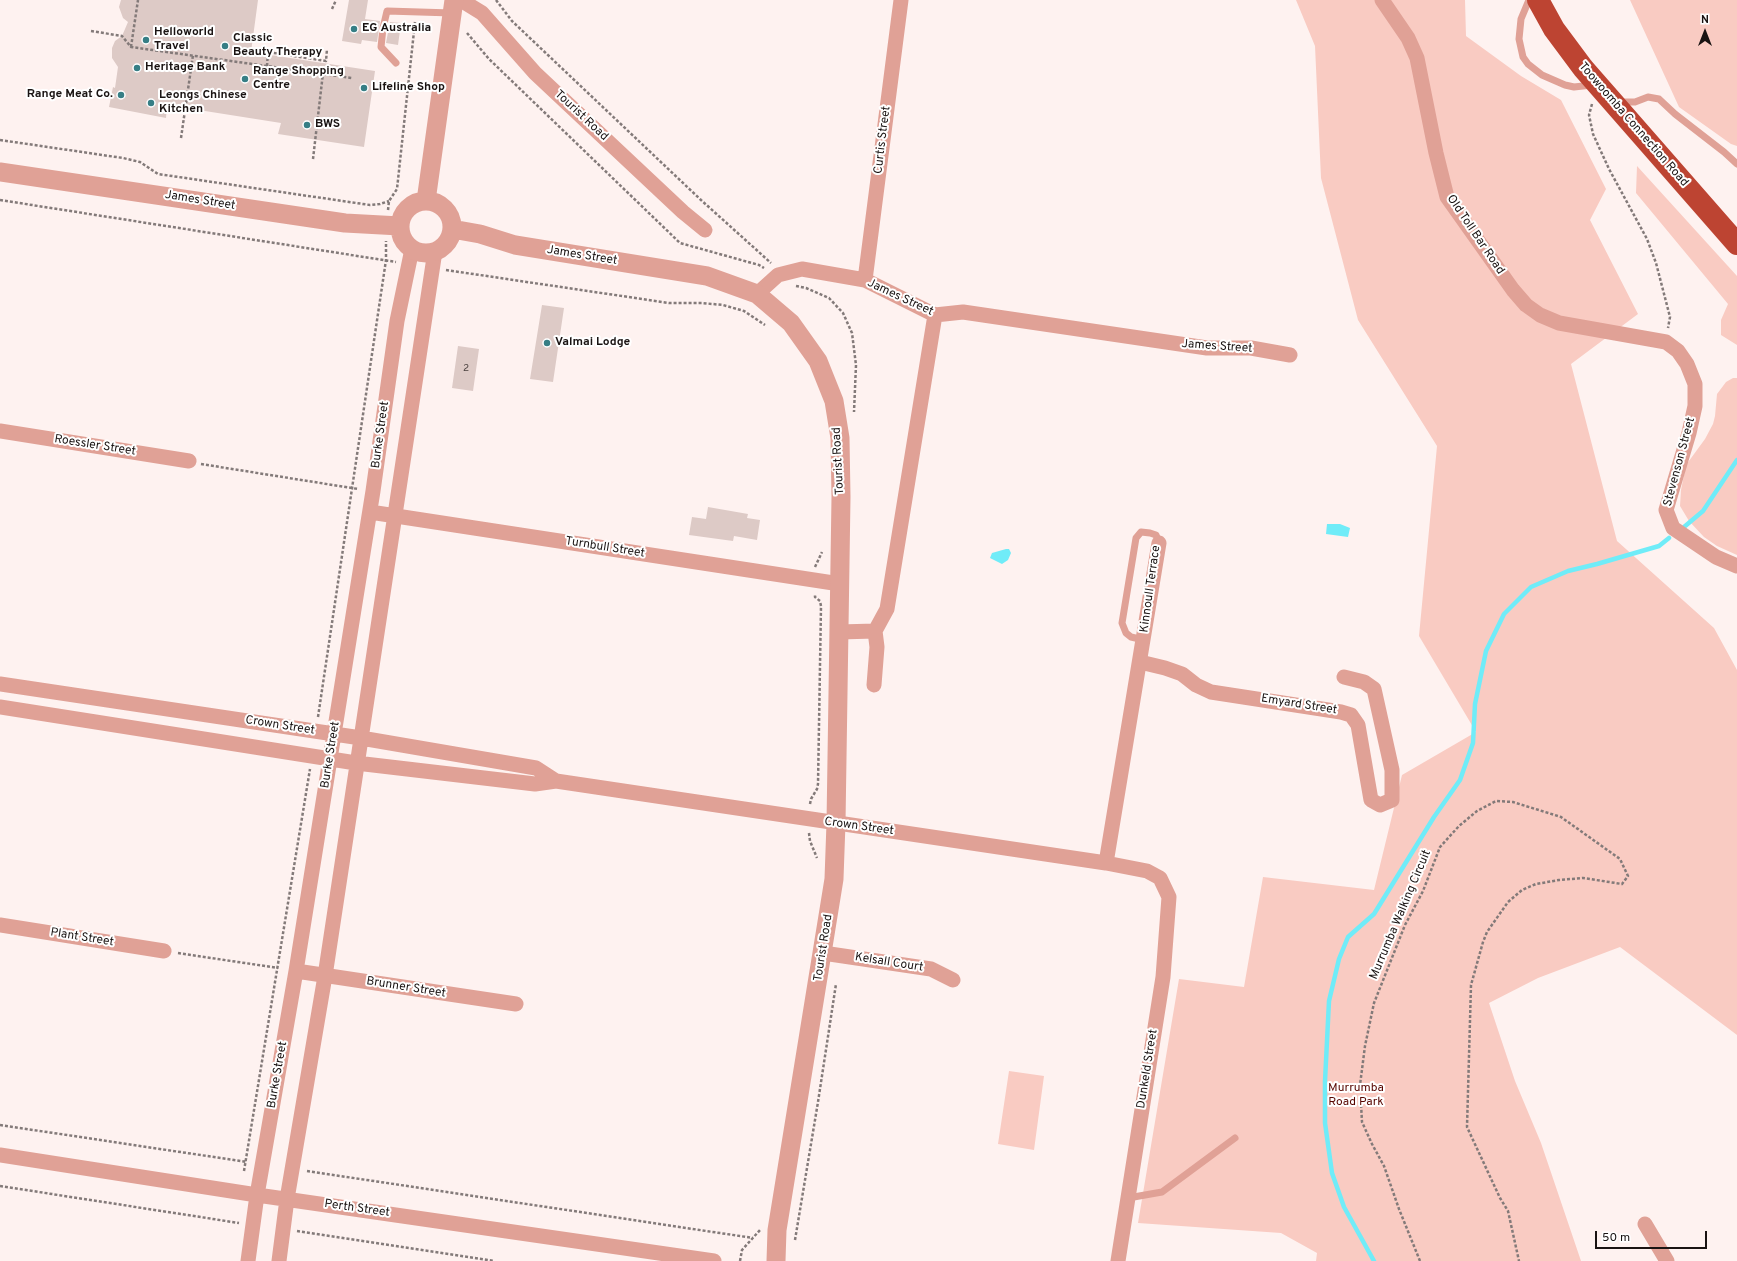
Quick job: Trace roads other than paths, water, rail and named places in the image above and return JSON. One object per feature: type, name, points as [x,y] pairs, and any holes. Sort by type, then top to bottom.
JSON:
[{"type":"highway","name":"Toowoomba Connection Road","points":[[1538,0],[1554,29],[1596,84],[1737,244]]},
{"type":"street","name":"Curtis Street","points":[[865,280],[901,0]]},
{"type":"street","name":"Old Toll Bar Road","points":[[1382,0],[1408,38],[1417,58],[1436,153],[1447,197],[1513,290],[1526,305],[1540,315],[1560,323],[1666,342]]},
{"type":"street","points":[[426,201],[456,4]]},
{"type":"street","name":"Tourist Road","points":[[456,4],[482,13],[535,73],[683,212],[705,230]]},
{"type":"street","name":"James Street","points":[[0,172],[345,223],[394,225]]},
{"type":"street","points":[[278,1261],[287,1199],[325,976],[356,763],[434,260],[446,243],[452,229],[448,213],[442,207],[435,203],[426,201],[418,202],[411,206],[394,225],[403,239],[411,257],[423,252],[434,260]]},
{"type":"street","name":"James Street","points":[[452,229],[480,234],[515,245],[707,276],[757,294],[778,274],[802,269],[865,280],[935,315],[963,312],[1207,348],[1251,348],[1290,355]]},
{"type":"street","name":"Burke Street","points":[[248,1261],[256,1195],[296,971],[370,512],[397,321],[411,257]]},
{"type":"street","name":"Tourist Road","points":[[757,294],[791,323],[818,361],[834,401],[840,438],[840,584],[834,879],[778,1230],[776,1261]]},
{"type":"street","points":[[874,685],[877,647],[875,631],[887,609],[935,315]]},
{"type":"street","name":"Stevenson Street","points":[[1666,342],[1678,351],[1687,364],[1694,384],[1694,406],[1689,433],[1666,510],[1673,528],[1716,557],[1737,566]]},
{"type":"street","name":"Roessler Street","points":[[0,431],[189,461]]},
{"type":"street","name":"Turnbull Street","points":[[370,512],[840,584]]},
{"type":"street","name":"Kinnoull Terrace","points":[[1106,863],[1159,542]]},
{"type":"street","points":[[839,632],[875,631]]},
{"type":"street","name":"Emyard Street","points":[[1140,662],[1182,674],[1196,685],[1211,692],[1341,712],[1351,715],[1358,725],[1371,800],[1380,805],[1392,800],[1392,770],[1374,689],[1364,682],[1344,677]]},
{"type":"street","name":"Crown Street","points":[[0,684],[361,738],[536,768],[556,781]]},
{"type":"street","name":"Crown Street","points":[[0,707],[356,763],[535,784],[556,781],[809,820],[1106,863],[1147,871],[1160,878]]},
{"type":"street","name":"Dunkeld Street","points":[[1118,1261],[1163,977],[1169,897],[1160,878]]},
{"type":"street","name":"Plant Street","points":[[0,925],[164,951]]},
{"type":"street","name":"Kelsall Court","points":[[823,953],[931,969],[953,980]]},
{"type":"street","name":"Brunner Street","points":[[296,971],[516,1004]]},
{"type":"street","name":"Perth Street","points":[[0,1155],[256,1195],[714,1261]]},
{"type":"street","points":[[1645,1224],[1667,1261]]},
{"type":"lane","points":[[1529,0],[1521,19],[1519,39],[1524,57],[1528,64],[1542,75],[1565,85],[1574,86],[1596,84]]},
{"type":"lane","points":[[396,63],[381,47],[387,11],[416,12],[456,4]]},
{"type":"lane","points":[[1612,101],[1634,102],[1648,96],[1659,99],[1674,114],[1724,152],[1737,164]]},
{"type":"lane","name":"Kinnoull Terrace","points":[[1144,640],[1131,637],[1126,633],[1122,622],[1136,538],[1141,532],[1150,533],[1156,535],[1159,542]]},
{"type":"lane","points":[[1128,1198],[1162,1192],[1235,1138]]},
{"type":"water","points":[[1327,524],[1340,524],[1350,528],[1348,537],[1326,534]]},
{"type":"water","points":[[1009,549],[1011,553],[1008,560],[1002,564],[990,558],[992,553]]},
{"type":"waterway","points":[[1684,527],[1703,511],[1737,460]]},
{"type":"waterway","points":[[1374,1261],[1344,1207],[1332,1173],[1325,1123],[1325,1081],[1329,1001],[1339,959],[1348,937],[1374,914],[1434,817],[1460,780],[1473,743],[1475,704],[1486,651],[1504,614],[1531,587],[1568,571],[1659,546],[1669,538]]},
{"type":"place","name":"EG Australia","points":[[354,29]]},
{"type":"place","name":"Helloworld Travel","points":[[146,40]]},
{"type":"place","name":"Classic Beauty Therapy","points":[[225,46]]},
{"type":"place","name":"Heritage Bank","points":[[137,68]]},
{"type":"place","name":"Range Shopping Centre","points":[[245,79]]},
{"type":"place","name":"Lifeline Shop","points":[[364,88]]},
{"type":"place","name":"Range Meat Co.","points":[[121,95]]},
{"type":"place","name":"Leongs Chinese Kitchen","points":[[151,103]]},
{"type":"place","name":"BWS","points":[[307,125]]},
{"type":"place","name":"Valmai Lodge","points":[[547,343]]},
{"type":"park label","name":"Murrumba Road Park","points":[[1356,1096]]}]
